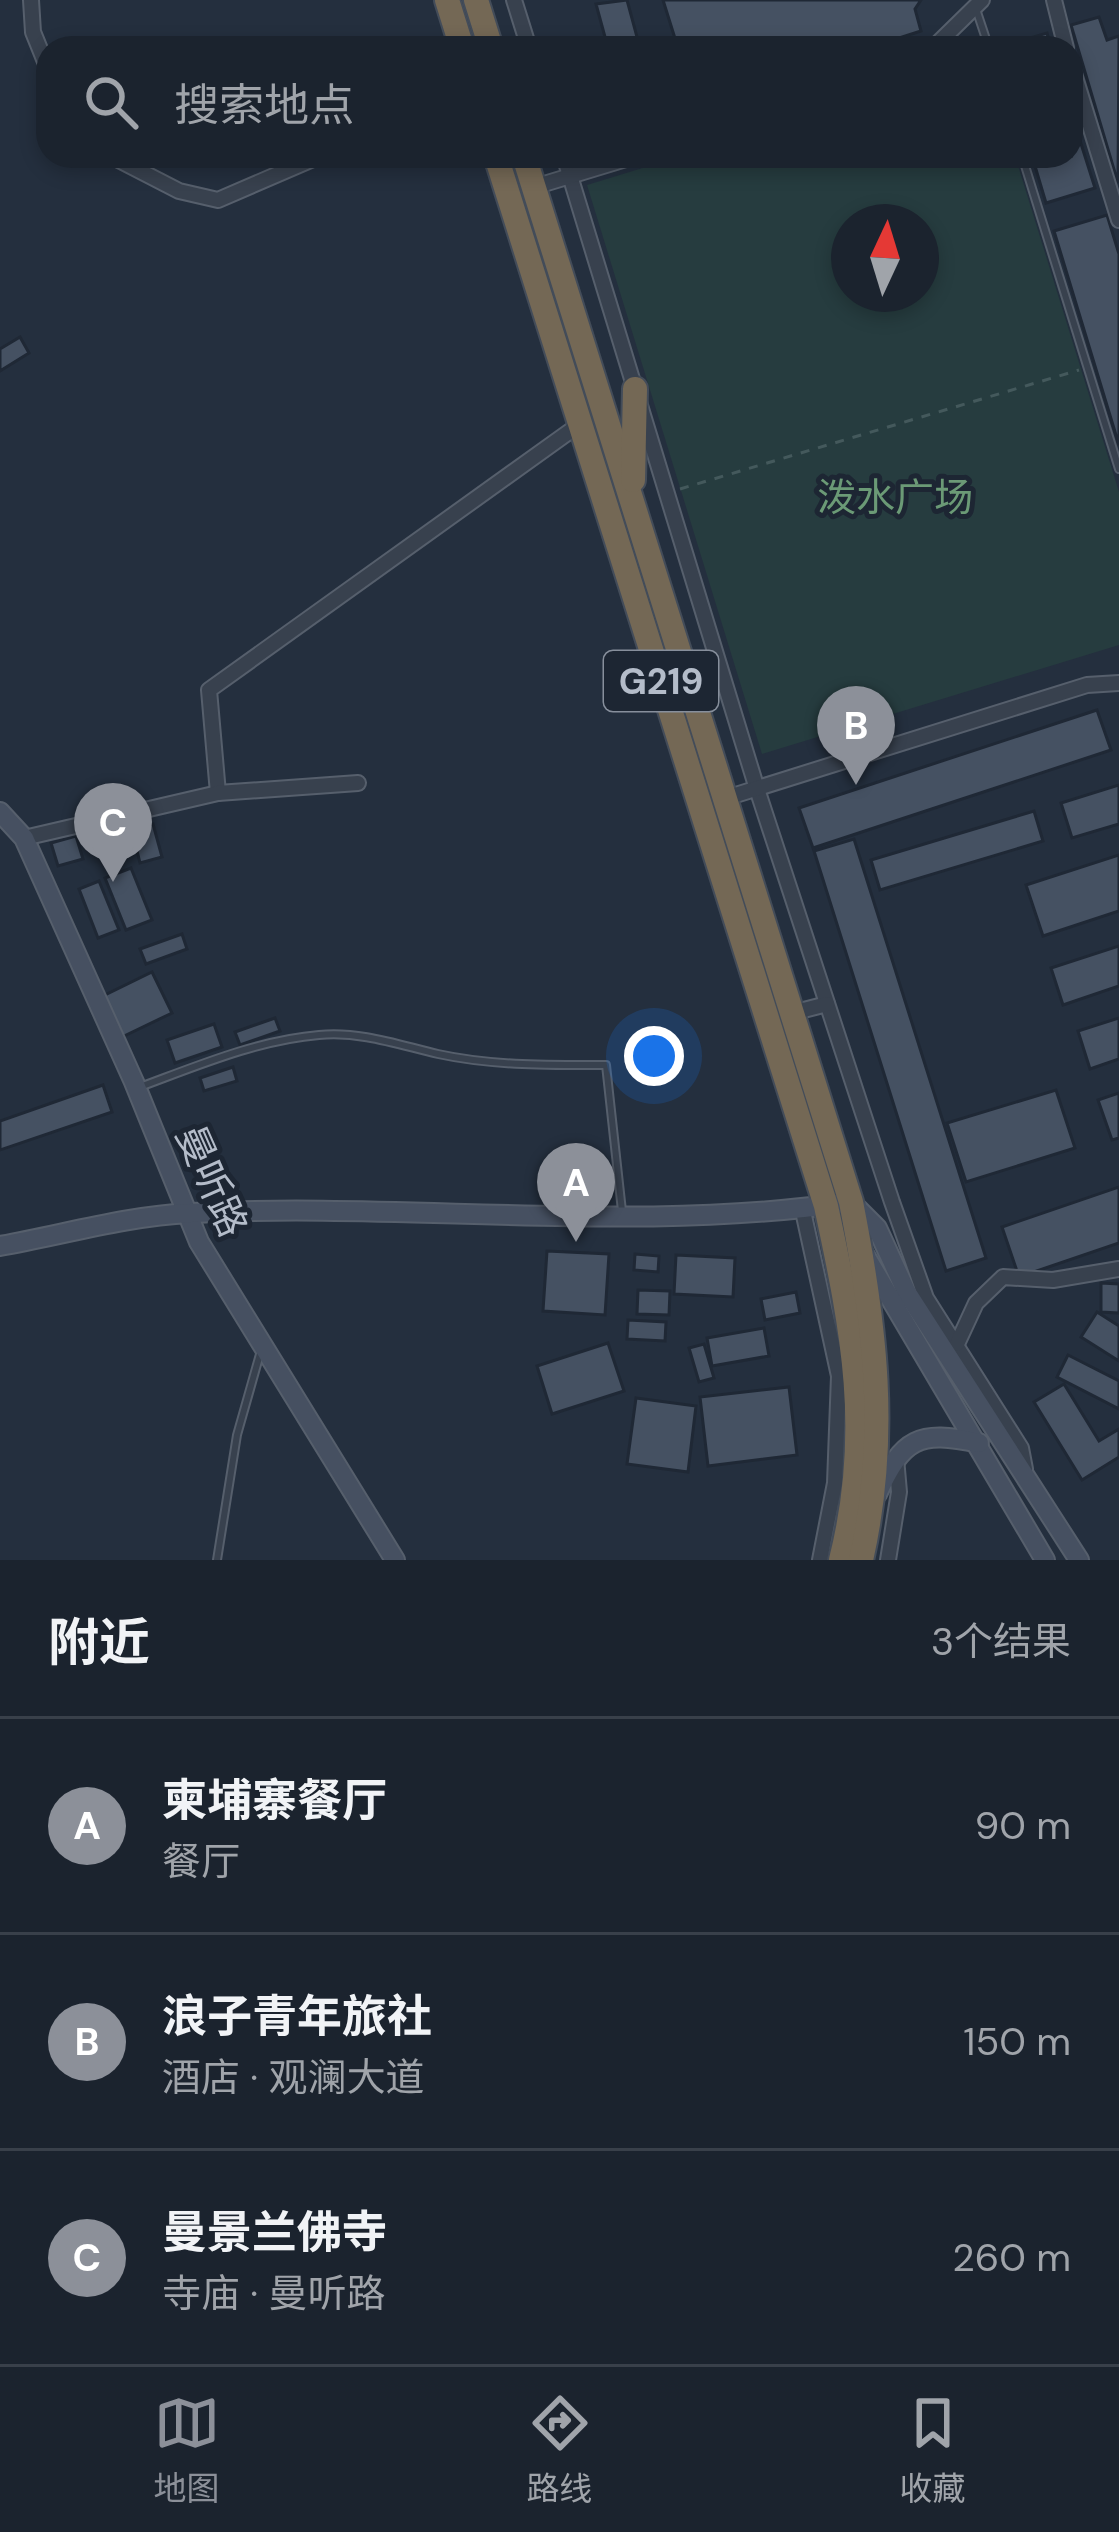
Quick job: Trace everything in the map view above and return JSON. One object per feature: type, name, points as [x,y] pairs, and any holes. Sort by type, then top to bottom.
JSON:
[{"type":"highway","points":[[447,0],[458,36]]},
{"type":"highway","points":[[476,0],[487,36]]},
{"type":"highway","name":"G219","points":[[500,168],[827,1206]]},
{"type":"highway","name":"G219","points":[[528,168],[792,1013],[827,1206]]},
{"type":"highway","points":[[508,195],[534,187]]},
{"type":"highway","points":[[633,501],[635,389]]},
{"type":"highway","points":[[827,1206],[859,1246],[880,1407],[875,1498],[861,1560]]},
{"type":"highway","points":[[827,1206],[852,1324],[861,1408],[852,1507],[841,1560]]},
{"type":"street","points":[[31,0],[36,39]]},
{"type":"street","points":[[514,0],[525,36]]},
{"type":"street","points":[[1054,0],[1063,36]]},
{"type":"street","points":[[946,36],[979,5]]},
{"type":"street","points":[[1083,103],[1119,220]]},
{"type":"street","points":[[135,168],[178,190],[218,200],[292,168]]},
{"type":"street","points":[[568,168],[757,789],[926,1298],[1022,1448],[1024,1469]]},
{"type":"street","points":[[534,187],[601,168]]},
{"type":"street","points":[[218,793],[208,690],[580,424]]},
{"type":"street","points":[[726,798],[1087,685],[1119,683]]},
{"type":"street","points":[[23,838],[218,793],[358,783]]},
{"type":"street","name":"曼听路","points":[[0,812],[23,838],[187,1213],[395,1560]]},
{"type":"street","points":[[792,1013],[827,1004]]},
{"type":"street","points":[[820,1560],[835,1483],[838,1376],[827,1206]]},
{"type":"street","points":[[0,1246],[187,1213],[622,1218],[827,1206],[877,1228],[906,1291],[1024,1469],[1071,1557]]},
{"type":"street","points":[[859,1246],[1046,1560]]},
{"type":"street","points":[[957,1344],[976,1303],[1003,1277],[1053,1280],[1119,1269]]},
{"type":"street","points":[[875,1498],[896,1454],[938,1435],[979,1443]]},
{"type":"street","points":[[887,1560],[899,1492],[896,1454]]},
{"type":"lane","points":[[979,5],[985,36]]},
{"type":"lane","points":[[1026,168],[1119,469]]},
{"type":"lane","points":[[136,1088],[215,1060],[322,1034],[398,1042],[436,1054],[522,1065],[606,1065],[622,1218]]},
{"type":"lane","points":[[217,1560],[237,1435],[263,1345]]},
{"type":"path","points":[[666,493],[1088,367]]},
{"type":"green space","name":"泼水广场","points":[[643,168],[1019,168],[1119,492],[1119,645],[762,754],[587,185]]},
{"type":"building","points":[[627,0],[637,36],[605,36],[596,4]]},
{"type":"building","points":[[663,0],[921,0],[915,9],[921,31],[905,36],[674,36]]},
{"type":"building","points":[[1099,17],[1107,40],[1119,36],[1118,183],[1083,65],[1083,36],[1074,36],[1071,25]]},
{"type":"building","points":[[1083,150],[1095,188],[1046,203],[1036,168],[1083,168]]},
{"type":"building","points":[[1107,215],[1119,254],[1119,445],[1054,231]]},
{"type":"building","points":[[20,337],[29,353],[0,371],[0,349]]},
{"type":"building","points":[[1097,710],[1111,750],[813,848],[799,808]]},
{"type":"building","points":[[1119,785],[1119,824],[1072,838],[1061,803]]},
{"type":"building","points":[[1034,811],[1043,841],[880,890],[871,860]]},
{"type":"building","points":[[153,824],[162,857],[140,863],[132,830]]},
{"type":"building","points":[[76,836],[83,859],[58,866],[51,843]]},
{"type":"building","points":[[854,839],[986,1258],[946,1271],[814,851]]},
{"type":"building","points":[[1119,855],[1119,911],[1043,936],[1026,885]]},
{"type":"building","points":[[131,868],[152,920],[126,930],[105,878]]},
{"type":"building","points":[[99,881],[119,930],[98,938],[79,889]]},
{"type":"building","points":[[182,934],[187,949],[146,964],[140,949]]},
{"type":"building","points":[[1119,946],[1119,986],[1063,1005],[1051,968]]},
{"type":"building","points":[[152,972],[172,1013],[122,1037],[103,996]]},
{"type":"building","points":[[275,1018],[280,1031],[240,1045],[235,1032]]},
{"type":"building","points":[[1119,1018],[1119,1059],[1090,1069],[1078,1031]]},
{"type":"building","points":[[214,1024],[222,1047],[175,1063],[167,1040]]},
{"type":"building","points":[[233,1067],[237,1081],[204,1091],[200,1078]]},
{"type":"building","points":[[103,1085],[112,1112],[0,1150],[0,1121]]},
{"type":"building","points":[[1056,1090],[1075,1148],[966,1182],[947,1123]]},
{"type":"building","points":[[1119,1093],[1119,1138],[1112,1140],[1098,1100]]},
{"type":"building","points":[[1119,1187],[1119,1243],[1019,1277],[1002,1227]]},
{"type":"building","points":[[547,1251],[609,1254],[605,1315],[543,1311]]},
{"type":"building","points":[[635,1254],[659,1256],[658,1272],[634,1270]]},
{"type":"building","points":[[676,1255],[735,1258],[733,1297],[674,1294]]},
{"type":"building","points":[[1101,1283],[1119,1284],[1119,1313],[1101,1312]]},
{"type":"building","points":[[638,1290],[670,1291],[669,1315],[637,1314]]},
{"type":"building","points":[[796,1292],[800,1313],[765,1320],[761,1299]]},
{"type":"building","points":[[1097,1312],[1119,1326],[1119,1361],[1081,1337]]},
{"type":"building","points":[[628,1320],[666,1322],[665,1341],[627,1339]]},
{"type":"building","points":[[764,1328],[769,1356],[712,1366],[707,1338]]},
{"type":"building","points":[[608,1343],[624,1391],[552,1414],[537,1366]]},
{"type":"building","points":[[704,1344],[714,1378],[699,1382],[689,1348]]},
{"type":"building","points":[[1068,1355],[1119,1381],[1119,1409],[1057,1377]]},
{"type":"building","points":[[1064,1384],[1099,1441],[1119,1429],[1119,1457],[1082,1480],[1034,1402]]},
{"type":"building","points":[[789,1387],[797,1455],[708,1466],[700,1397]]},
{"type":"building","points":[[636,1398],[696,1406],[688,1472],[627,1464]]},
{"type":"place","name":"浪子青年旅社","points":[[856,785]]},
{"type":"place","name":"曼景兰佛寺","points":[[113,882]]},
{"type":"place","name":"柬埔寨餐厅","points":[[576,1242]]}]
